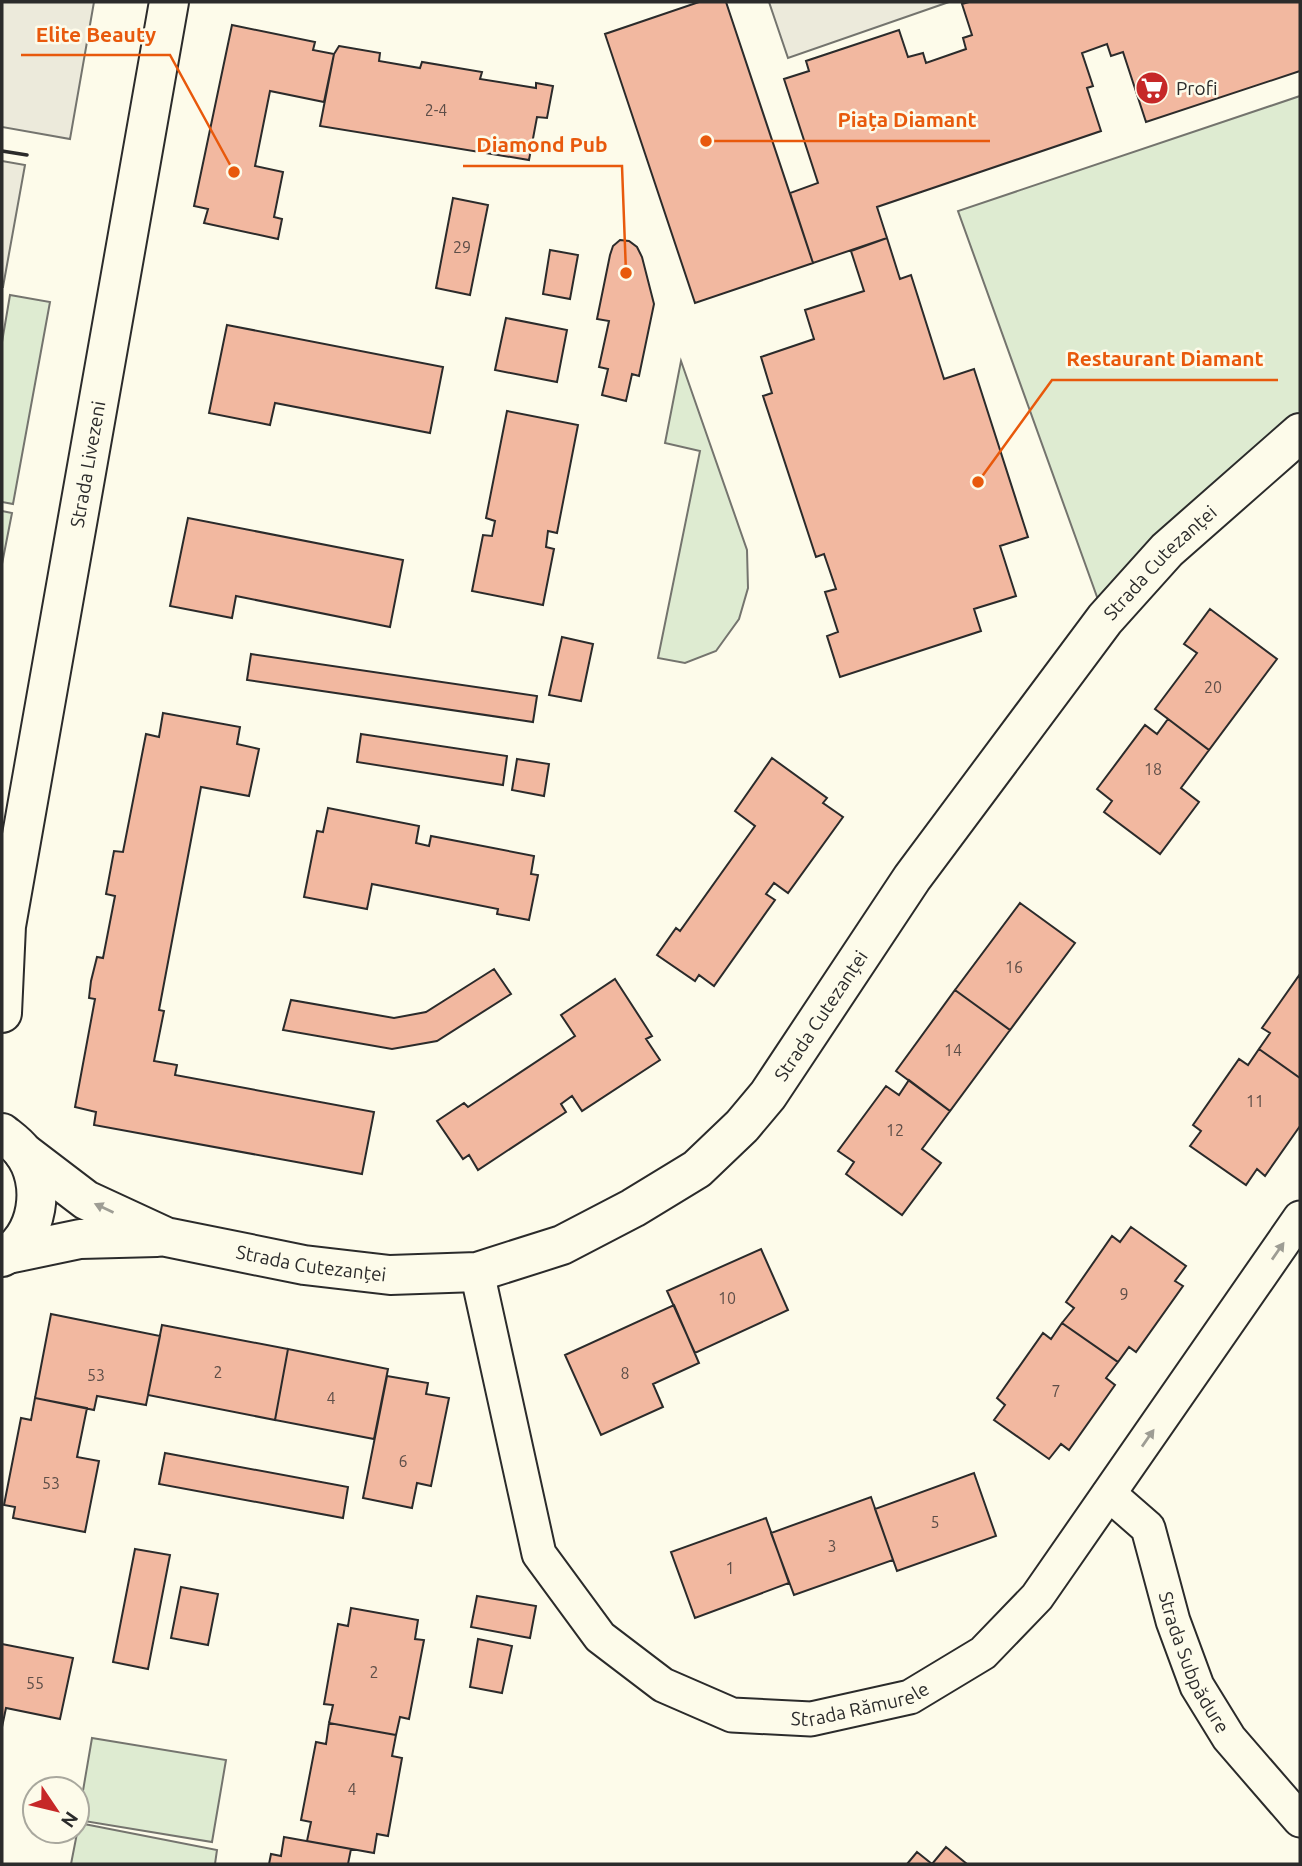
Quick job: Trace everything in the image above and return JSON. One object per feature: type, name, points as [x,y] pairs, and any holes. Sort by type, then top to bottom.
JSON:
[{"type":"street","name":"Strada Livezeni","points":[[2,1013],[4,931],[169,2]]},
{"type":"street","name":"Strada Cutezanței","points":[[5,1255],[80,1239],[166,1237],[304,1265],[390,1275],[477,1272],[562,1245],[633,1208],[697,1169],[737,1131],[768,1095],[919,867],[1105,619],[1167,550],[1300,433]]},
{"type":"street","points":[[2,1114],[9,1139],[35,1178],[37,1206],[27,1233],[5,1255]]},
{"type":"street","name":"Strada Cutezanței","points":[[9,1139],[86,1200],[166,1237]]},
{"type":"street","name":"Strada Rămurele","points":[[477,1272],[539,1554],[600,1637],[663,1685],[732,1715],[811,1718],[910,1697],[983,1653],[1037,1597],[1300,1218]]},
{"type":"street","name":"Strada Subpădure","points":[[1110,1494],[1148,1528],[1173,1621],[1197,1686],[1229,1738],[1300,1820]]},
{"type":"green space","points":[[1300,96],[1300,433],[1105,619],[958,211]]},
{"type":"green space","points":[[10,295],[50,302],[13,504],[2,502],[2,342]]},
{"type":"green space","points":[[681,361],[747,550],[748,588],[739,619],[716,651],[685,663],[658,658],[700,451],[665,443]]},
{"type":"green space","points":[[2,511],[12,513],[2,564]]},
{"type":"green space","points":[[92,1738],[226,1760],[212,1842],[91,1822],[91,1775],[86,1775]]},
{"type":"green space","points":[[91,1825],[217,1850],[215,1864],[71,1864],[75,1845],[91,1845]]},
{"type":"shaded area","points":[[2,2],[94,2],[70,139],[2,127]]},
{"type":"shaded area","points":[[769,2],[949,2],[788,58]]},
{"type":"shaded area","points":[[2,161],[25,165],[3,287],[2,287]]},
{"type":"building","points":[[699,2],[726,2],[813,263],[695,303],[605,34]]},
{"type":"building","points":[[1300,2],[1300,71],[1146,122],[1123,52],[1111,56],[1107,44],[1082,53],[1093,86],[1087,88],[1101,131],[877,207],[887,238],[813,263],[790,193],[818,183],[784,79],[809,71],[806,61],[899,30],[908,57],[923,53],[926,63],[966,49],[963,38],[972,35],[962,4]]},
{"type":"building","points":[[232,25],[315,42],[313,50],[334,54],[324,102],[270,91],[255,166],[283,172],[274,217],[282,219],[278,239],[204,223],[208,209],[194,206]]},
{"type":"building","points":[[339,46],[380,53],[379,61],[420,68],[422,62],[482,72],[480,79],[536,88],[536,83],[553,86],[547,118],[537,117],[529,160],[320,126],[334,54]]},
{"type":"building","points":[[453,198],[488,205],[470,295],[436,288]]},
{"type":"building","points":[[887,238],[900,279],[911,275],[944,379],[974,369],[1028,537],[1000,546],[1016,596],[974,609],[981,631],[840,677],[827,636],[838,632],[825,592],[836,589],[824,554],[816,557],[763,396],[772,393],[761,357],[814,339],[805,310],[864,291],[851,251]]},
{"type":"building","points":[[620,240],[629,241],[637,247],[654,304],[639,376],[632,374],[626,401],[602,395],[608,369],[599,367],[609,321],[597,319],[610,255],[613,246]]},
{"type":"building","points":[[550,250],[578,255],[570,299],[543,294]]},
{"type":"building","points":[[506,318],[567,330],[557,382],[495,370]]},
{"type":"building","points":[[227,325],[443,367],[430,433],[275,403],[270,425],[209,413]]},
{"type":"building","points":[[507,411],[578,425],[557,533],[548,531],[546,547],[554,549],[543,605],[472,591],[483,535],[492,536],[495,521],[486,518]]},
{"type":"building","points":[[188,518],[403,560],[390,627],[236,596],[232,618],[170,606]]},
{"type":"building","points":[[1210,609],[1277,659],[1209,750],[1155,709],[1197,653],[1184,644]]},
{"type":"building","points":[[562,637],[593,644],[581,701],[549,695]]},
{"type":"building","points":[[251,654],[537,696],[533,722],[247,680]]},
{"type":"building","points":[[163,713],[240,727],[237,744],[259,749],[249,796],[201,787],[159,1010],[164,1011],[154,1061],[177,1065],[175,1075],[374,1112],[362,1174],[94,1125],[96,1112],[75,1107],[95,999],[89,998],[91,981],[97,957],[103,958],[115,896],[106,894],[114,851],[123,852],[146,734],[159,737]]},
{"type":"building","points":[[1168,719],[1209,750],[1181,788],[1199,802],[1160,854],[1104,812],[1112,801],[1097,789],[1145,725],[1157,734]]},
{"type":"building","points":[[361,734],[507,756],[503,785],[357,762]]},
{"type":"building","points":[[772,758],[827,798],[823,803],[843,817],[788,893],[774,883],[766,894],[775,900],[714,986],[699,975],[695,981],[657,955],[676,928],[680,931],[755,826],[735,811]]},
{"type":"building","points":[[517,759],[549,764],[544,796],[512,790]]},
{"type":"building","points":[[328,808],[419,826],[416,843],[429,846],[431,836],[534,856],[531,874],[538,875],[529,920],[497,914],[498,909],[372,884],[367,909],[304,897],[317,831],[323,832]]},
{"type":"building","points":[[1020,903],[1075,943],[1010,1030],[955,990]]},
{"type":"building","points":[[494,969],[511,994],[437,1041],[392,1049],[283,1030],[291,1000],[394,1018],[426,1012]]},
{"type":"building","points":[[1300,974],[1300,1078],[1259,1049],[1270,1033],[1262,1028]]},
{"type":"building","points":[[615,979],[652,1036],[646,1039],[660,1060],[582,1111],[572,1096],[561,1104],[566,1112],[478,1170],[469,1155],[463,1159],[437,1121],[464,1103],[468,1107],[575,1036],[561,1015]]},
{"type":"building","points":[[955,990],[1010,1030],[950,1111],[896,1071]]},
{"type":"building","points":[[1259,1049],[1300,1078],[1300,1126],[1265,1176],[1257,1169],[1246,1185],[1190,1146],[1201,1131],[1193,1125],[1239,1059],[1248,1065]]},
{"type":"building","points":[[909,1080],[950,1111],[922,1149],[941,1163],[902,1215],[846,1174],[854,1162],[838,1151],[886,1086],[899,1095]]},
{"type":"building","points":[[1131,1227],[1186,1266],[1175,1281],[1183,1286],[1136,1352],[1129,1347],[1118,1362],[1062,1323],[1074,1308],[1066,1302],[1112,1236],[1120,1242]]},
{"type":"building","points":[[761,1249],[788,1310],[695,1353],[667,1291]]},
{"type":"building","points":[[674,1305],[699,1363],[653,1384],[663,1407],[601,1435],[565,1355]]},
{"type":"building","points":[[51,1314],[160,1336],[146,1405],[97,1396],[94,1410],[35,1398]]},
{"type":"building","points":[[1062,1323],[1118,1362],[1106,1378],[1115,1385],[1069,1450],[1061,1444],[1049,1459],[994,1420],[1005,1405],[997,1398],[1043,1333],[1051,1339]]},
{"type":"building","points":[[162,1325],[288,1349],[275,1420],[148,1395]]},
{"type":"building","points":[[288,1349],[388,1369],[374,1439],[275,1420]]},
{"type":"building","points":[[387,1376],[428,1383],[426,1394],[449,1398],[431,1486],[417,1483],[412,1508],[363,1498]]},
{"type":"building","points":[[35,1398],[87,1408],[77,1457],[99,1461],[85,1532],[13,1518],[15,1507],[4,1505],[21,1418],[31,1420]]},
{"type":"building","points":[[165,1453],[348,1487],[343,1518],[159,1484]]},
{"type":"building","points":[[974,1473],[996,1536],[897,1571],[875,1509]]},
{"type":"building","points":[[871,1497],[893,1560],[794,1595],[771,1533]]},
{"type":"building","points":[[766,1518],[789,1583],[695,1618],[671,1552]]},
{"type":"building","points":[[135,1549],[170,1555],[148,1669],[113,1662]]},
{"type":"building","points":[[181,1587],[218,1594],[208,1645],[171,1638]]},
{"type":"building","points":[[477,1596],[536,1606],[530,1638],[471,1627]]},
{"type":"building","points":[[351,1608],[418,1620],[415,1639],[424,1640],[409,1719],[400,1717],[396,1735],[329,1723],[333,1705],[324,1704],[338,1624],[348,1626]]},
{"type":"building","points":[[478,1639],[512,1646],[502,1693],[470,1687]]},
{"type":"building","points":[[2,1644],[73,1658],[60,1719],[6,1708],[2,1727]]},
{"type":"building","points":[[329,1723],[396,1735],[392,1756],[402,1758],[388,1836],[377,1834],[374,1853],[307,1841],[311,1822],[301,1820],[316,1742],[326,1744]]},
{"type":"building","points":[[284,1837],[351,1849],[348,1864],[269,1864],[271,1854],[281,1856]]},
{"type":"building","points":[[946,1847],[967,1864],[932,1864]]},
{"type":"building","points":[[917,1852],[932,1864],[907,1864]]},
{"type":"wall","points":[[2,151],[27,155]]},
{"type":"place","name":"Profi","points":[[1152,88]]},
{"type":"place","name":"Piața Diamant","points":[[706,141]]},
{"type":"place","name":"Elite Beauty","points":[[234,172]]},
{"type":"place","name":"Diamond Pub","points":[[626,273]]},
{"type":"place","name":"Restaurant Diamant","points":[[978,482]]}]
